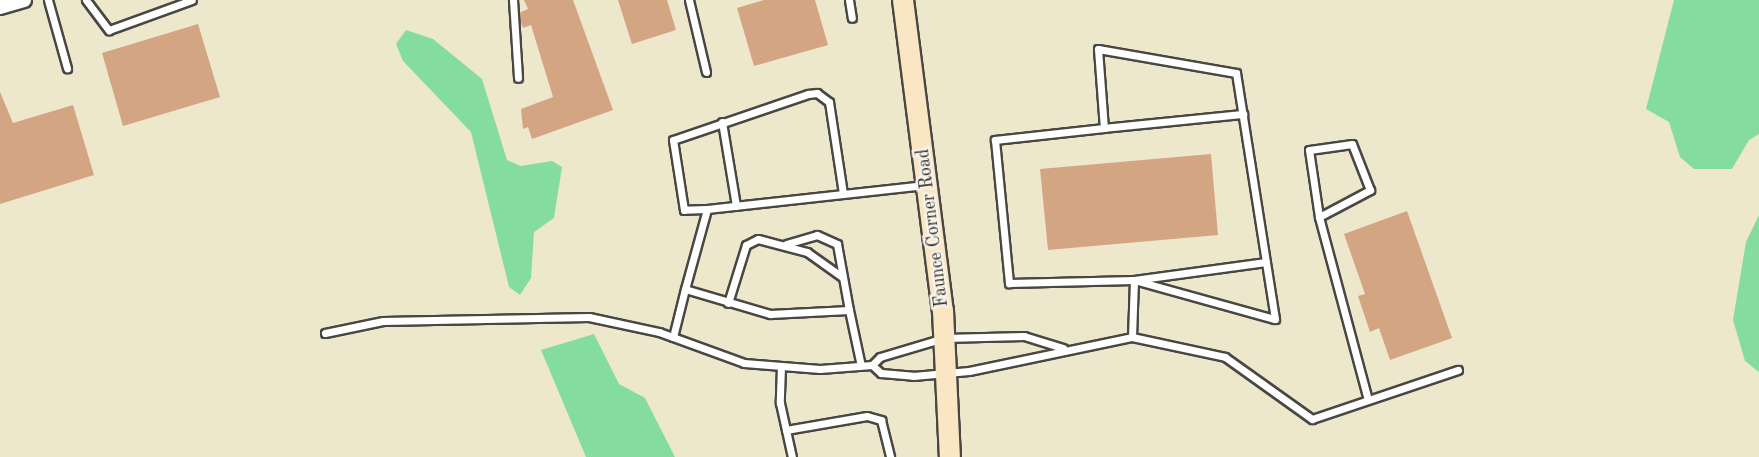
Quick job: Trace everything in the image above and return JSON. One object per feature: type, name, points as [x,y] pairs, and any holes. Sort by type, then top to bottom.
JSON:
[{"type":"main road","name":"Faunce Corner Road","points":[[903,0],[928,184],[944,338],[950,457]]},
{"type":"street","points":[[0,7],[24,0]]},
{"type":"lane","points":[[48,0],[67,68]]},
{"type":"lane","points":[[86,0],[109,30],[192,0]]},
{"type":"lane","points":[[513,0],[518,78]]},
{"type":"lane","points":[[689,0],[706,72]]},
{"type":"lane","points":[[849,0],[852,18]]},
{"type":"lane","points":[[1104,128],[1098,50],[1236,73],[1275,319],[1134,280]]},
{"type":"lane","points":[[843,194],[825,97],[808,94],[679,135],[672,146],[684,210],[736,206],[843,194],[928,184]]},
{"type":"lane","points":[[1243,114],[995,140],[1009,283],[1134,280],[1266,262]]},
{"type":"lane","points":[[722,122],[736,206]]},
{"type":"lane","points":[[1319,217],[1370,190],[1352,144],[1309,150],[1319,217],[1368,400]]},
{"type":"lane","points":[[673,337],[707,209]]},
{"type":"lane","points":[[786,244],[810,236],[827,238],[839,249],[842,277],[861,366]]},
{"type":"lane","points":[[728,303],[746,245],[758,239],[786,244],[828,262],[842,277]]},
{"type":"lane","points":[[1132,337],[1134,280]]},
{"type":"lane","points":[[685,289],[728,303],[797,316],[849,310]]},
{"type":"lane","points":[[325,333],[383,321],[577,317],[673,337],[744,363],[781,366],[872,365],[880,357],[944,338],[1024,336],[1064,348]]},
{"type":"lane","points":[[872,365],[881,373],[946,373],[1064,348],[1132,337],[1225,357],[1312,419],[1458,370]]},
{"type":"lane","points":[[781,366],[786,430],[792,457]]},
{"type":"lane","points":[[786,430],[867,416],[880,420],[890,457]]},
{"type":"green space","points":[[1674,0],[1759,0],[1759,134],[1749,140],[1732,169],[1694,169],[1680,157],[1669,122],[1646,109]]},
{"type":"green space","points":[[406,30],[433,39],[482,79],[507,160],[521,166],[552,161],[562,167],[554,218],[534,232],[531,278],[520,295],[509,287],[471,132],[403,61],[396,44]]},
{"type":"green space","points":[[1759,215],[1759,372],[1745,361],[1733,320],[1746,242]]},
{"type":"green space","points":[[594,334],[619,384],[645,398],[675,457],[586,457],[541,350]]},
{"type":"building","points":[[524,0],[573,0],[613,110],[532,139],[528,127],[523,129],[521,109],[553,97],[531,25],[523,28],[520,19],[519,13],[528,9]]},
{"type":"building","points":[[618,0],[667,0],[676,30],[632,44]]},
{"type":"building","points":[[764,0],[815,0],[828,45],[754,66],[737,8]]},
{"type":"building","points":[[198,24],[220,97],[123,126],[102,53]]},
{"type":"building","points":[[0,92],[13,123],[73,105],[94,175],[0,204]]},
{"type":"building","points":[[1211,154],[1218,235],[1048,250],[1040,169]]},
{"type":"building","points":[[1407,211],[1452,338],[1390,360],[1379,328],[1370,332],[1358,296],[1365,294],[1344,234]]}]
